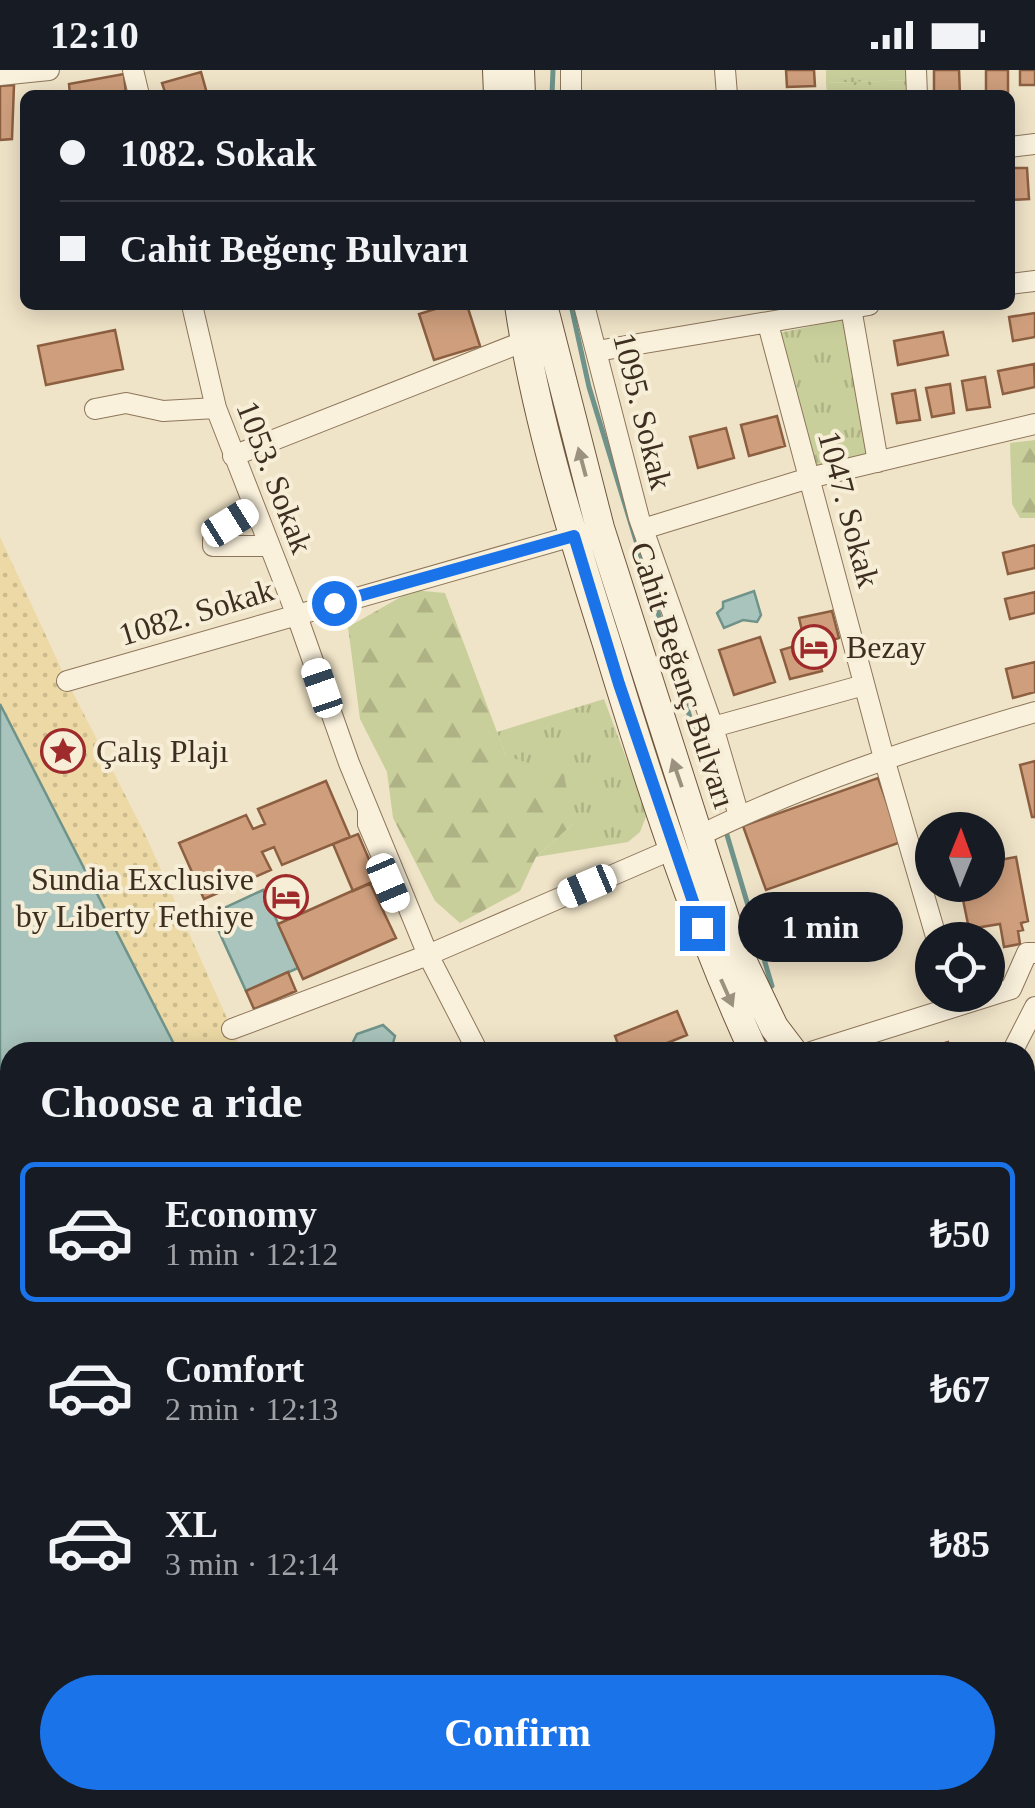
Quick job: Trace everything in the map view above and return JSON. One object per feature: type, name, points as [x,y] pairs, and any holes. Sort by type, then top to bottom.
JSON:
[{"type":"main road","name":"Cahit Beğenç Bulvarı","points":[[521,310],[574,536],[686,843],[785,1042]]},
{"type":"main road","name":"Cahit Beğenç Bulvarı","points":[[544,310],[721,979],[751,1042]]},
{"type":"main road","points":[[763,1042],[774,1026]]},
{"type":"street","points":[[0,75],[48,70]]},
{"type":"street","name":"1053. Sokak","points":[[193,310],[216,408],[366,806],[428,954],[473,1042]]},
{"type":"street","name":"1095. Sokak","points":[[585,310],[643,528],[713,726],[739,816]]},
{"type":"street","points":[[597,350],[840,310]]},
{"type":"street","points":[[860,310],[878,462]]},
{"type":"street","name":"1047. Sokak","points":[[768,324],[932,922]]},
{"type":"street","points":[[233,456],[525,341]]},
{"type":"street","points":[[95,410],[126,403],[163,411],[216,408]]},
{"type":"street","points":[[643,528],[809,478],[1035,424]]},
{"type":"street","points":[[255,508],[230,523],[213,540],[213,546],[269,546]]},
{"type":"street","name":"1082. Sokak","points":[[67,681],[574,536]]},
{"type":"street","points":[[713,726],[864,685]]},
{"type":"street","points":[[232,1029],[428,954],[686,843],[739,816],[1035,712]]},
{"type":"street","points":[[1005,989],[1011,988],[1027,953],[1035,953]]},
{"type":"street","points":[[1017,1042],[1035,1007]]},
{"type":"street","points":[[839,1042],[925,1012]]},
{"type":"green space","points":[[826,70],[910,70],[910,80],[826,83]]},
{"type":"green space","points":[[910,80],[910,90],[827,90],[826,83]]},
{"type":"green space","points":[[845,319],[870,454],[817,468],[779,333]]},
{"type":"green space","points":[[1035,440],[1035,518],[1020,518],[1012,504],[1010,443]]},
{"type":"green space","points":[[413,590],[445,593],[506,756],[564,774],[573,824],[536,857],[520,891],[460,923],[435,901],[393,818],[387,772],[360,719],[348,627]]},
{"type":"green space","points":[[604,699],[647,814],[640,832],[628,842],[536,857],[573,824],[506,756],[497,732]]},
{"type":"sand","name":"Çalış Plajı","points":[[0,537],[145,834],[238,1042],[173,1042],[0,704]]},
{"type":"water","points":[[754,591],[761,615],[757,622],[743,620],[724,628],[717,613],[723,602]]},
{"type":"water","points":[[0,704],[173,1042],[0,1042]]},
{"type":"water","points":[[263,890],[298,968],[246,991],[211,914]]},
{"type":"water","points":[[383,1025],[395,1036],[393,1042],[353,1042],[357,1034]]},
{"type":"building","points":[[786,70],[814,70],[815,86],[787,87]]},
{"type":"building","points":[[934,70],[959,70],[960,90],[934,90]]},
{"type":"building","points":[[986,70],[1008,70],[1008,90],[986,90]]},
{"type":"building","points":[[1020,70],[1035,70],[1035,85],[1020,85]]},
{"type":"building","points":[[201,72],[206,90],[164,90],[162,83]]},
{"type":"building","points":[[124,74],[126,90],[70,90],[69,84]]},
{"type":"building","points":[[14,85],[12,139],[0,140],[0,86]]},
{"type":"building","points":[[1015,168],[1027,168],[1029,199],[1015,200]]},
{"type":"building","points":[[469,310],[480,346],[434,360],[419,314]]},
{"type":"building","points":[[1035,313],[1035,337],[1013,341],[1009,317]]},
{"type":"building","points":[[115,330],[123,369],[46,385],[38,346]]},
{"type":"building","points":[[943,332],[948,355],[898,365],[894,341]]},
{"type":"building","points":[[1034,364],[1035,387],[1003,394],[998,371]]},
{"type":"building","points":[[985,377],[990,407],[967,410],[962,381]]},
{"type":"building","points":[[950,384],[954,413],[932,417],[926,388]]},
{"type":"building","points":[[915,390],[920,420],[897,423],[892,394]]},
{"type":"building","points":[[777,416],[785,446],[749,456],[741,425]]},
{"type":"building","points":[[726,428],[734,458],[698,468],[690,437]]},
{"type":"building","points":[[1035,545],[1035,568],[1008,574],[1003,553]]},
{"type":"building","points":[[1035,592],[1035,613],[1010,619],[1005,599]]},
{"type":"building","points":[[832,611],[839,638],[830,641],[819,660],[822,671],[790,679],[781,650],[805,643],[799,618]]},
{"type":"building","points":[[760,637],[775,682],[734,695],[719,650]]},
{"type":"building","points":[[1035,662],[1035,692],[1013,698],[1006,669]]},
{"type":"building","points":[[1035,761],[1035,817],[1032,817],[1020,765]]},
{"type":"building","points":[[878,778],[901,842],[766,890],[743,826]]},
{"type":"building","points":[[326,781],[350,837],[282,865],[274,847],[262,852],[271,870],[204,899],[179,843],[246,815],[253,829],[265,824],[258,809]]},
{"type":"building","points":[[358,834],[378,880],[353,891],[333,844]]},
{"type":"building","points":[[1016,857],[1028,921],[1021,923],[1023,930],[1018,931],[1020,944],[1005,947],[1005,922],[968,922],[963,902],[1005,902],[1005,859]]},
{"type":"building","points":[[370,883],[396,938],[303,979],[278,924]]},
{"type":"building","points":[[288,972],[296,991],[254,1009],[246,991]]},
{"type":"building","points":[[677,1011],[687,1035],[670,1042],[617,1042],[615,1036]]},
{"type":"waterway","points":[[552,90],[553,70]]},
{"type":"waterway","points":[[572,310],[589,387],[718,809]]},
{"type":"waterway","points":[[727,835],[772,986]]},
{"type":"place","name":"Bezay","points":[[814,647]]},
{"type":"place","name":"Çalış Plajı","points":[[63,751]]},
{"type":"place","name":"Sundia Exclusive by Liberty Fethiye","points":[[286,897]]},
{"type":"route","points":[[334,603],[574,536],[619,684],[702,928]]}]
